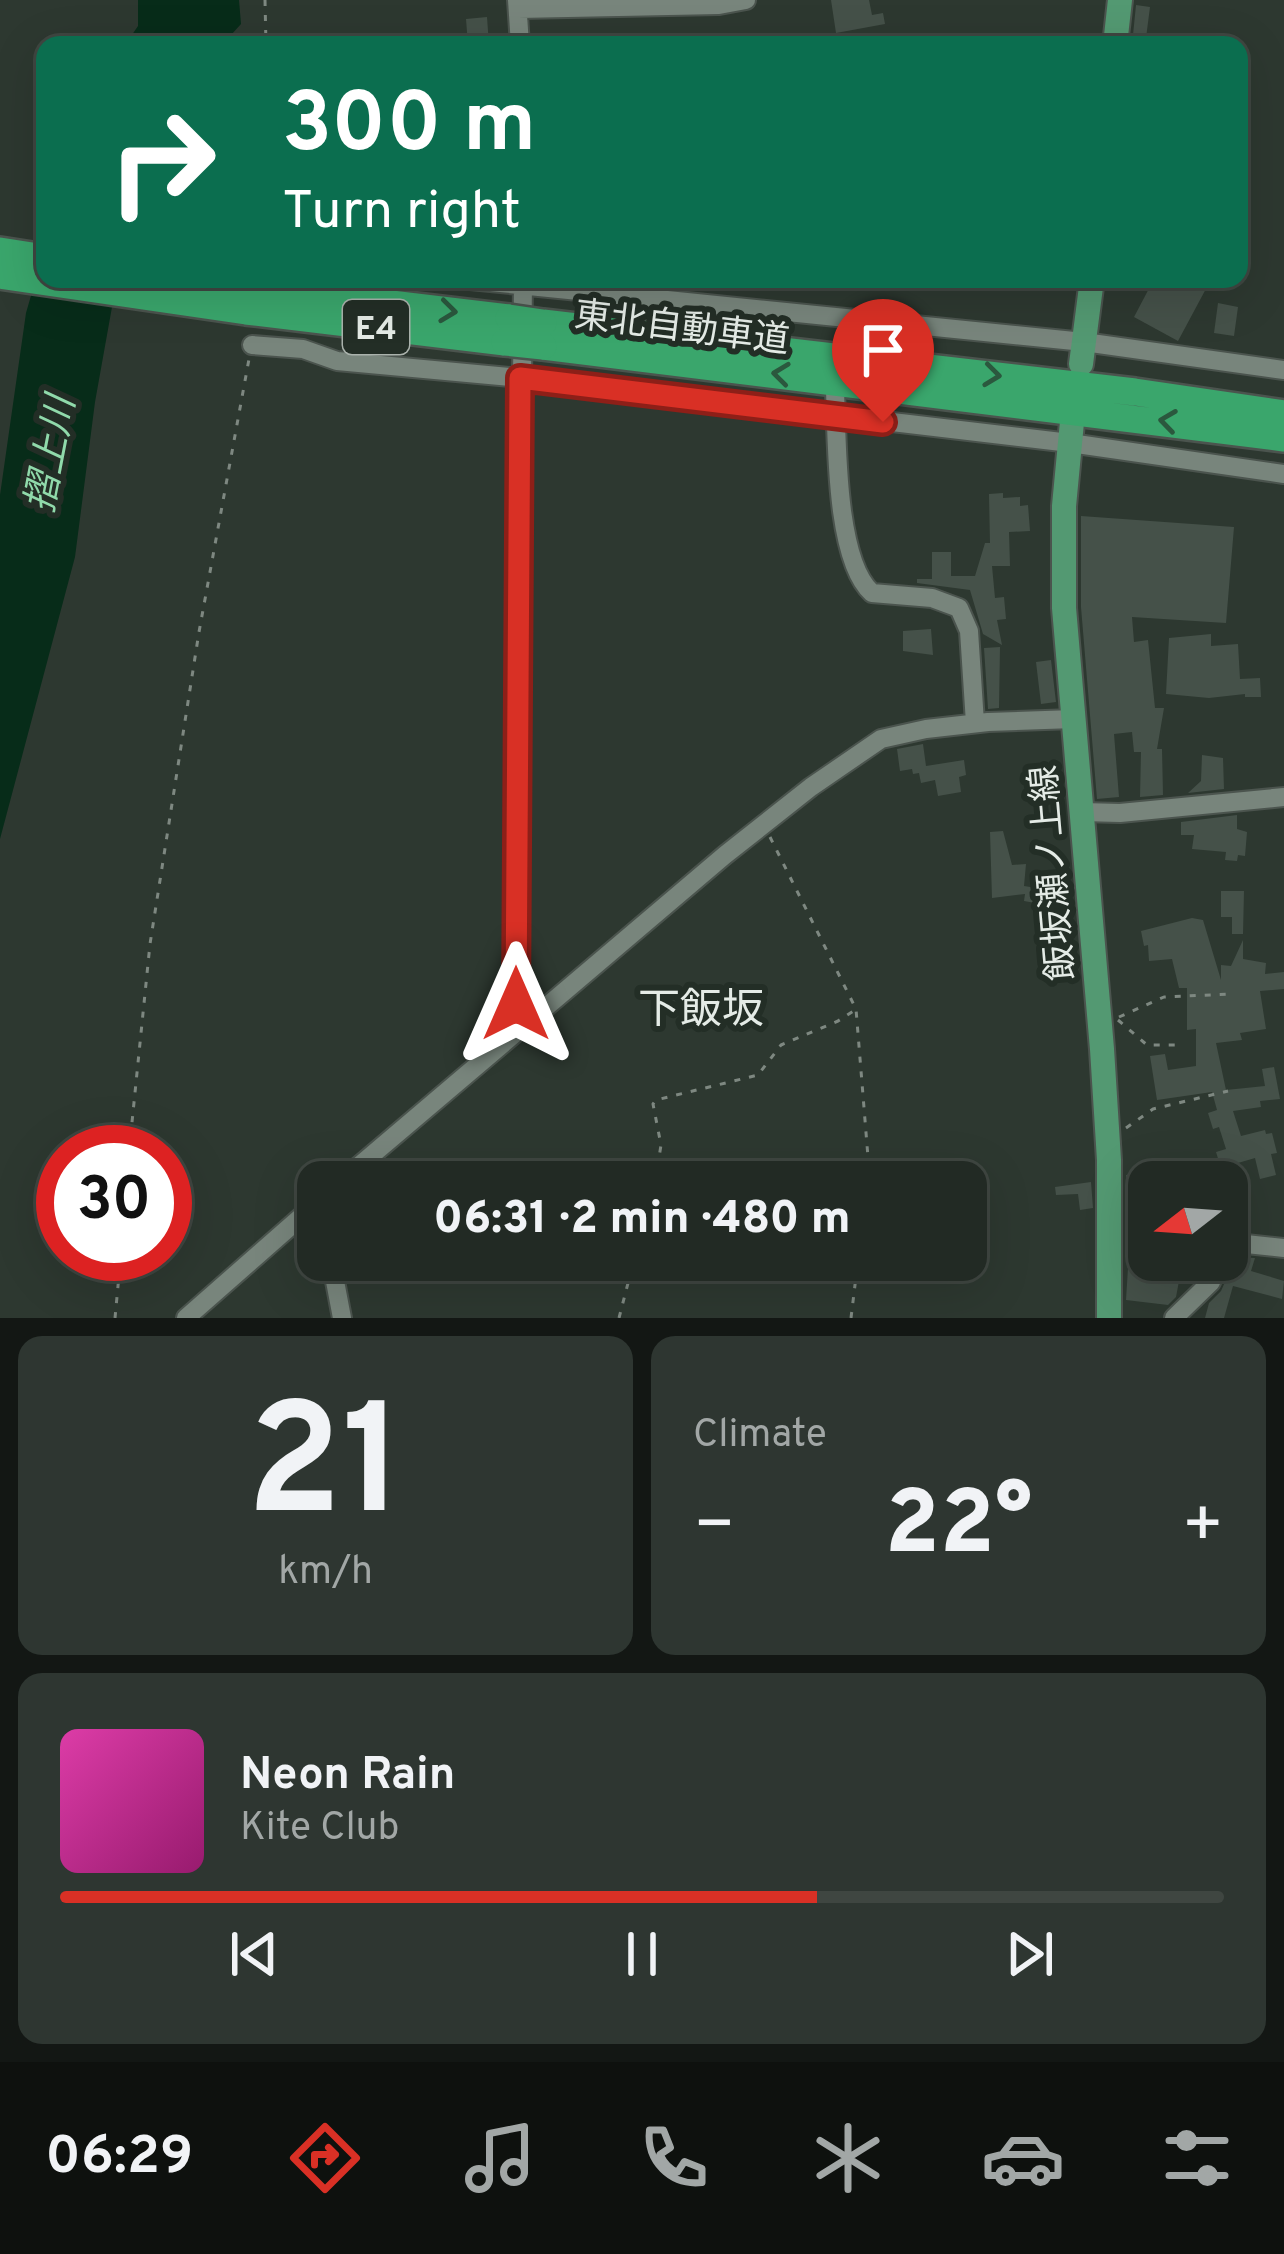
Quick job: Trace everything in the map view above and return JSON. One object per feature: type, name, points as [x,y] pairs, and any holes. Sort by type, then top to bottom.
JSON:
[{"type":"highway","points":[[0,251],[36,257]]},
{"type":"highway","name":"東北自動車道","points":[[0,275],[36,279]]},
{"type":"highway","name":"東北自動車道","points":[[128,288],[543,334],[1036,380],[1284,414]]},
{"type":"highway","name":"東北自動車道","points":[[210,288],[247,300]]},
{"type":"highway","name":"東北自動車道","points":[[543,334],[1284,438]]},
{"type":"main road","points":[[1116,36],[1120,0]]},
{"type":"main road","points":[[1083,353],[1091,288]]},
{"type":"main road","name":"飯坂瀬ノ上線","points":[[1071,432],[1063,572],[1107,1135],[1109,1318]]},
{"type":"street","points":[[519,36],[517,5],[719,5],[746,0]]},
{"type":"street","points":[[524,1026],[516,1004],[525,288]]},
{"type":"street","points":[[579,288],[839,317],[1083,353],[1284,370]]},
{"type":"street","points":[[837,341],[839,317]]},
{"type":"street","points":[[324,357],[326,333]]},
{"type":"street","points":[[251,345],[303,350],[337,361],[836,416],[1071,432],[1284,474]]},
{"type":"street","points":[[835,391],[842,516],[862,581],[872,593],[932,598],[959,608],[969,632],[975,723]]},
{"type":"street","points":[[365,1161],[763,825],[881,740],[975,723],[1074,719]]},
{"type":"street","points":[[1082,812],[1120,813],[1284,797]]},
{"type":"street","points":[[186,1318],[297,1222]]},
{"type":"street","points":[[1248,1244],[1284,1248]]},
{"type":"street","points":[[335,1281],[342,1318]]},
{"type":"street","points":[[1174,1318],[1211,1281]]},
{"type":"path","points":[[265,0],[266,36]]},
{"type":"path","points":[[132,1125],[153,924],[251,345]]},
{"type":"path","points":[[763,825],[785,860],[856,1009],[868,1161]]},
{"type":"path","points":[[1179,1045],[1147,1045],[1117,1019],[1163,997],[1232,994]]},
{"type":"path","points":[[658,1161],[656,1100],[758,1075],[781,1045],[838,1022],[856,1009]]},
{"type":"path","points":[[1107,1135],[1169,1102],[1228,1091]]},
{"type":"path","points":[[115,1318],[118,1281]]},
{"type":"path","points":[[619,1318],[629,1281]]},
{"type":"path","points":[[851,1318],[855,1281]]},
{"type":"water","points":[[138,0],[239,0],[241,24],[230,36],[131,36],[138,26]]},
{"type":"water","name":"摺上川","points":[[36,278],[36,288],[115,288],[75,557],[0,839],[0,495],[26,313]]},
{"type":"building","points":[[831,0],[869,0],[872,15],[883,13],[885,24],[836,33]]},
{"type":"building","points":[[1136,5],[1150,7],[1146,36],[1133,36]]},
{"type":"building","points":[[487,17],[488,36],[467,36],[466,19]]},
{"type":"building","points":[[1149,288],[1206,288],[1178,341],[1134,317]]},
{"type":"building","points":[[1218,303],[1238,307],[1234,336],[1214,333]]},
{"type":"building","points":[[1003,493],[1003,498],[1020,497],[1020,506],[1028,505],[1030,531],[1009,532],[1010,566],[992,566],[995,598],[1004,597],[1006,619],[997,620],[1002,645],[983,634],[970,590],[917,583],[917,579],[932,579],[932,552],[951,552],[951,576],[975,576],[985,543],[990,543],[989,494]]},
{"type":"building","points":[[1081,516],[1234,527],[1226,623],[1132,617],[1134,642],[1148,640],[1155,708],[1164,708],[1157,749],[1162,749],[1163,795],[1140,797],[1141,752],[1134,752],[1132,732],[1114,734],[1119,797],[1097,799],[1081,607]]},
{"type":"building","points":[[931,629],[933,655],[903,651],[903,631]]},
{"type":"building","points":[[1211,634],[1211,646],[1238,644],[1240,679],[1260,678],[1261,697],[1166,694],[1169,638]]},
{"type":"building","points":[[1000,647],[999,708],[988,709],[984,648]]},
{"type":"building","points":[[1051,660],[1056,702],[1041,704],[1036,662]]},
{"type":"building","points":[[923,744],[926,766],[964,760],[961,792],[938,796],[935,780],[921,783],[919,773],[913,774],[912,769],[900,771],[897,749]]},
{"type":"building","points":[[1202,755],[1223,758],[1224,789],[1188,793],[1201,781]]},
{"type":"building","points":[[1237,815],[1237,829],[1247,832],[1245,856],[1238,855],[1237,861],[1225,860],[1226,852],[1192,849],[1194,835],[1181,835],[1181,822]]},
{"type":"building","points":[[1003,831],[1012,865],[1026,864],[1024,886],[1043,889],[1036,892],[1035,903],[1024,901],[1025,894],[992,898],[990,832]]},
{"type":"building","points":[[1221,891],[1244,891],[1243,934],[1232,934],[1232,917],[1221,917]]},
{"type":"building","points":[[1192,918],[1203,920],[1221,980],[1221,965],[1231,966],[1243,940],[1243,959],[1266,963],[1265,974],[1284,972],[1284,989],[1260,991],[1266,1029],[1240,1033],[1242,1040],[1216,1043],[1226,1090],[1265,1086],[1262,1069],[1274,1067],[1280,1099],[1233,1111],[1241,1136],[1265,1130],[1272,1133],[1276,1175],[1260,1179],[1255,1158],[1219,1161],[1216,1152],[1226,1149],[1208,1113],[1217,1110],[1212,1092],[1157,1100],[1150,1056],[1165,1054],[1168,1070],[1196,1066],[1196,1029],[1187,1030],[1187,988],[1179,988],[1172,959],[1149,961],[1141,931]]},
{"type":"building","points":[[1091,1182],[1093,1208],[1080,1210],[1078,1194],[1056,1195],[1055,1187]]},
{"type":"building","points":[[1248,1258],[1255,1258],[1251,1271],[1284,1281],[1282,1299],[1233,1286],[1224,1318],[1205,1318],[1209,1303],[1225,1281],[1248,1281]]},
{"type":"building","points":[[1128,1268],[1128,1281],[1179,1281],[1176,1297],[1168,1305],[1126,1300]]},
{"type":"district","name":"下飯坂","points":[[701,1008]]},
{"type":"route","points":[[516,1004],[520,378],[883,422]]}]
